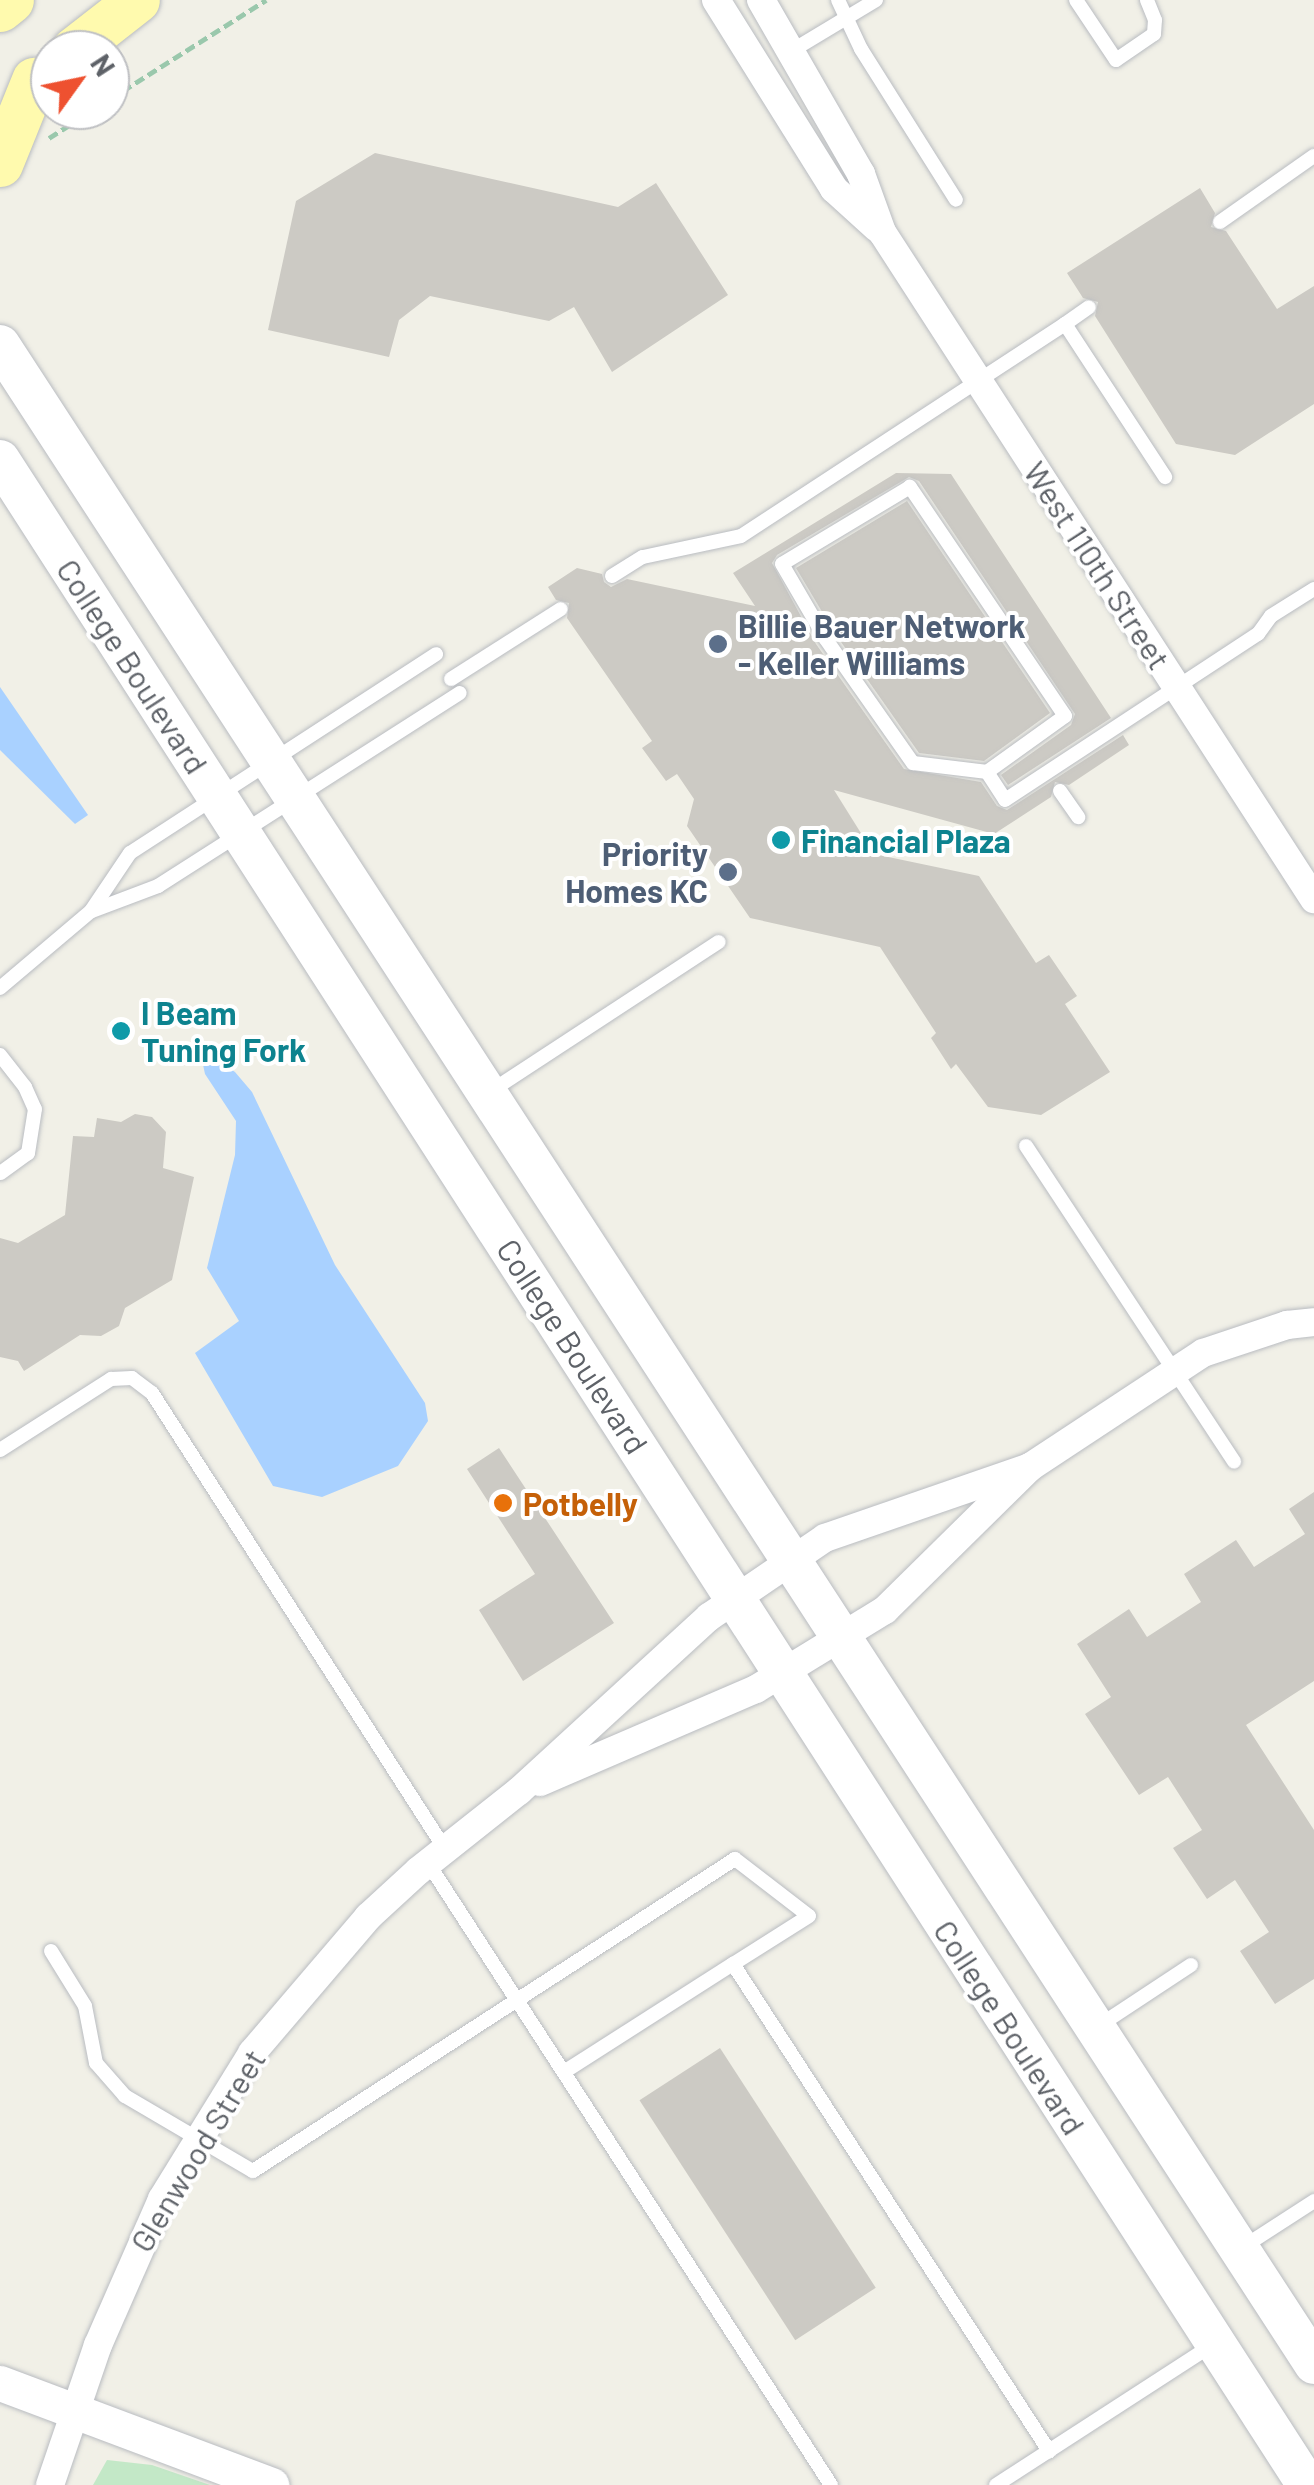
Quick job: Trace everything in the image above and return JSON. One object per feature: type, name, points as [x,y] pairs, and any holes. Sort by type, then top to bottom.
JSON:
[{"type":"main road","points":[[0,9],[10,0]]},
{"type":"main road","points":[[98,30],[137,0]]},
{"type":"main road","points":[[0,164],[28,84]]},
{"type":"main road","name":"College Boulevard","points":[[0,345],[1314,2364]]},
{"type":"main road","name":"College Boulevard","points":[[0,460],[1307,2485]]},
{"type":"street","name":"West 110th Street","points":[[716,0],[834,189],[882,232]]},
{"type":"street","name":"West 110th Street","points":[[761,0],[861,174],[882,232],[1314,899]]},
{"type":"street","name":"Glenwood Street","points":[[519,1791],[756,1689],[885,1610],[1030,1467],[1175,1372],[1232,1340],[1314,1322]]},
{"type":"street","name":"Glenwood Street","points":[[50,2485],[130,2265],[196,2141],[252,2053],[298,1994],[368,1917],[436,1856],[519,1791],[709,1617],[738,1602],[825,1538],[1030,1467]]},
{"type":"street","points":[[0,2383],[271,2485]]},
{"type":"lane","points":[[838,0],[861,49],[956,200]]},
{"type":"lane","points":[[793,50],[876,0]]},
{"type":"lane","points":[[1076,0],[1116,60],[1154,34],[1155,20],[1147,0]]},
{"type":"lane","points":[[1220,222],[1314,156]]},
{"type":"lane","points":[[612,576],[642,557],[741,536],[1089,307]]},
{"type":"lane","points":[[1065,324],[1164,477]]},
{"type":"lane","points":[[910,487],[1065,716],[987,772],[914,763],[825,638],[782,564],[910,487]]},
{"type":"lane","points":[[987,772],[1005,800],[1258,634],[1271,616],[1314,588]]},
{"type":"lane","points":[[451,679],[561,609]]},
{"type":"lane","points":[[0,988],[91,911],[130,853],[436,654]]},
{"type":"lane","points":[[91,911],[158,886],[460,693]]},
{"type":"lane","points":[[1060,791],[1078,817]]},
{"type":"lane","points":[[486,1094],[719,942]]},
{"type":"lane","points":[[0,1055],[18,1075],[35,1109],[28,1153],[0,1174]]},
{"type":"lane","points":[[1026,1146],[1234,1462]]},
{"type":"lane","points":[[0,1450],[112,1378],[132,1378],[152,1394],[436,1856],[518,2002],[831,2485]]},
{"type":"lane","points":[[51,1951],[85,2006],[96,2064],[125,2096],[253,2171],[735,1859],[809,1916],[564,2072]]},
{"type":"lane","points":[[733,1964],[1049,2451]]},
{"type":"lane","points":[[1094,2028],[1191,1965]]},
{"type":"lane","points":[[1239,2249],[1314,2201]]},
{"type":"lane","points":[[996,2485],[1014,2480],[1049,2451],[1215,2344]]},
{"type":"path","points":[[130,86],[266,0]]},
{"type":"green space","points":[[107,2460],[152,2465],[210,2485],[93,2485]]},
{"type":"water","points":[[0,687],[88,815],[75,824],[0,750]]},
{"type":"water","points":[[208,1053],[235,1072],[252,1092],[335,1265],[425,1403],[428,1421],[398,1466],[322,1497],[273,1486],[195,1353],[239,1321],[207,1268],[235,1155],[236,1121],[205,1074],[202,1060]]},
{"type":"building","points":[[375,153],[618,207],[656,183],[728,295],[612,372],[574,307],[549,321],[430,296],[399,320],[389,357],[268,330],[296,201]]},
{"type":"building","points":[[1200,188],[1215,213],[1211,227],[1226,231],[1277,309],[1314,286],[1314,404],[1235,455],[1176,444],[1095,316],[1098,302],[1083,298],[1067,273]]},
{"type":"building","name":"Financial Plaza","points":[[896,473],[951,474],[1111,718],[1008,785],[1001,775],[1071,725],[1075,714],[919,481],[909,477],[777,555],[772,563],[816,644],[904,769],[981,782],[997,806],[1007,810],[1123,735],[1129,745],[1069,785],[1055,782],[1051,797],[994,834],[834,790],[874,854],[979,876],[1036,963],[1049,955],[1077,996],[1065,1004],[1110,1072],[1041,1115],[988,1107],[956,1064],[951,1069],[931,1038],[936,1033],[880,947],[750,918],[687,826],[694,799],[677,774],[666,781],[642,748],[652,741],[567,618],[569,603],[556,600],[548,587],[577,568],[602,574],[611,587],[627,579],[755,606],[733,573]]},
{"type":"building","points":[[907,501],[1050,713],[984,761],[919,753],[834,632],[796,568]]},
{"type":"building","points":[[135,1114],[152,1117],[166,1132],[163,1168],[194,1177],[172,1280],[125,1308],[119,1326],[101,1336],[80,1335],[24,1371],[18,1361],[0,1357],[0,1238],[18,1243],[65,1215],[73,1136],[94,1137],[97,1118],[121,1122]]},
{"type":"building","points":[[499,1448],[614,1623],[523,1681],[479,1610],[535,1574],[467,1469]]},
{"type":"building","points":[[1314,1492],[1314,1681],[1246,1725],[1314,1830],[1314,1979],[1275,2004],[1240,1951],[1269,1932],[1235,1880],[1207,1899],[1173,1848],[1202,1830],[1168,1777],[1139,1795],[1085,1714],[1111,1697],[1077,1644],[1129,1609],[1147,1637],[1201,1602],[1184,1574],[1236,1540],[1254,1567],[1305,1534],[1289,1509]]},
{"type":"building","points":[[720,2048],[876,2288],[795,2340],[639,2100]]},
{"type":"place","name":"Billie Bauer Network - Keller Williams","points":[[718,644]]},
{"type":"place","name":"Financial Plaza","points":[[781,840]]},
{"type":"place","name":"Priority Homes KC","points":[[728,872]]},
{"type":"place","name":"I Beam Tuning Fork","points":[[121,1031]]},
{"type":"place","name":"Potbelly","points":[[503,1503]]}]
